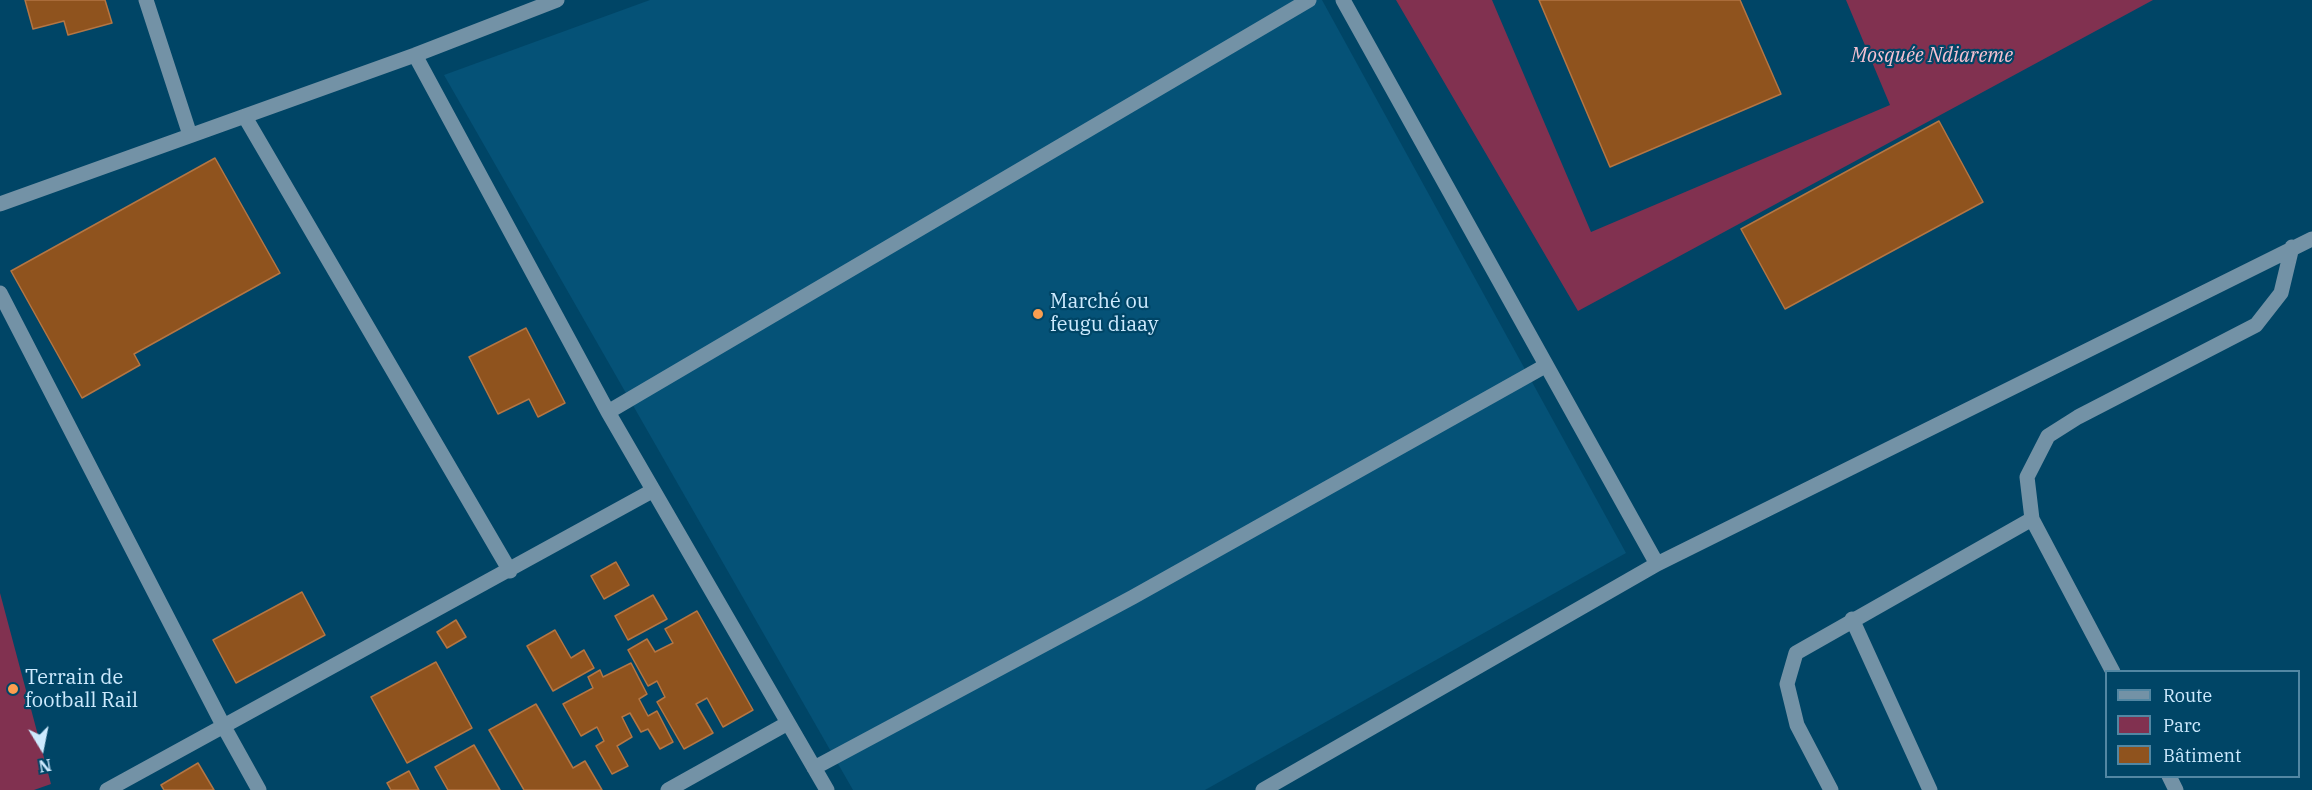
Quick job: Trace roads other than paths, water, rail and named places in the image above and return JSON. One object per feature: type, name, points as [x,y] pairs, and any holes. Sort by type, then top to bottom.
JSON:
[{"type":"street","points":[[146,0],[190,135]]},
{"type":"street","points":[[0,204],[415,55],[558,0]]},
{"type":"street","points":[[608,412],[1309,0]]},
{"type":"street","points":[[1342,0],[1657,564]]},
{"type":"street","points":[[415,55],[652,491],[827,790]]},
{"type":"street","points":[[245,117],[510,571]]},
{"type":"street","points":[[1263,790],[1657,564],[2312,239]]},
{"type":"street","points":[[2112,670],[2031,519],[2027,477],[2048,436],[2078,417],[2256,325],[2281,293],[2292,247]]},
{"type":"street","points":[[0,293],[224,728],[260,790]]},
{"type":"street","points":[[814,768],[1133,597],[1545,366]]},
{"type":"street","points":[[106,790],[224,728],[652,491]]},
{"type":"street","points":[[1831,790],[1797,724],[1787,684],[1796,653],[2031,519]]},
{"type":"street","points":[[1852,619],[1930,790]]},
{"type":"street","points":[[668,790],[788,723]]},
{"type":"place","name":"Marché ou feugu diaay","points":[[1038,314]]},
{"type":"place","name":"Terrain de football Rail","points":[[13,689]]},
{"type":"park label","name":"Mosquée Ndiareme","points":[[1932,56]]}]
